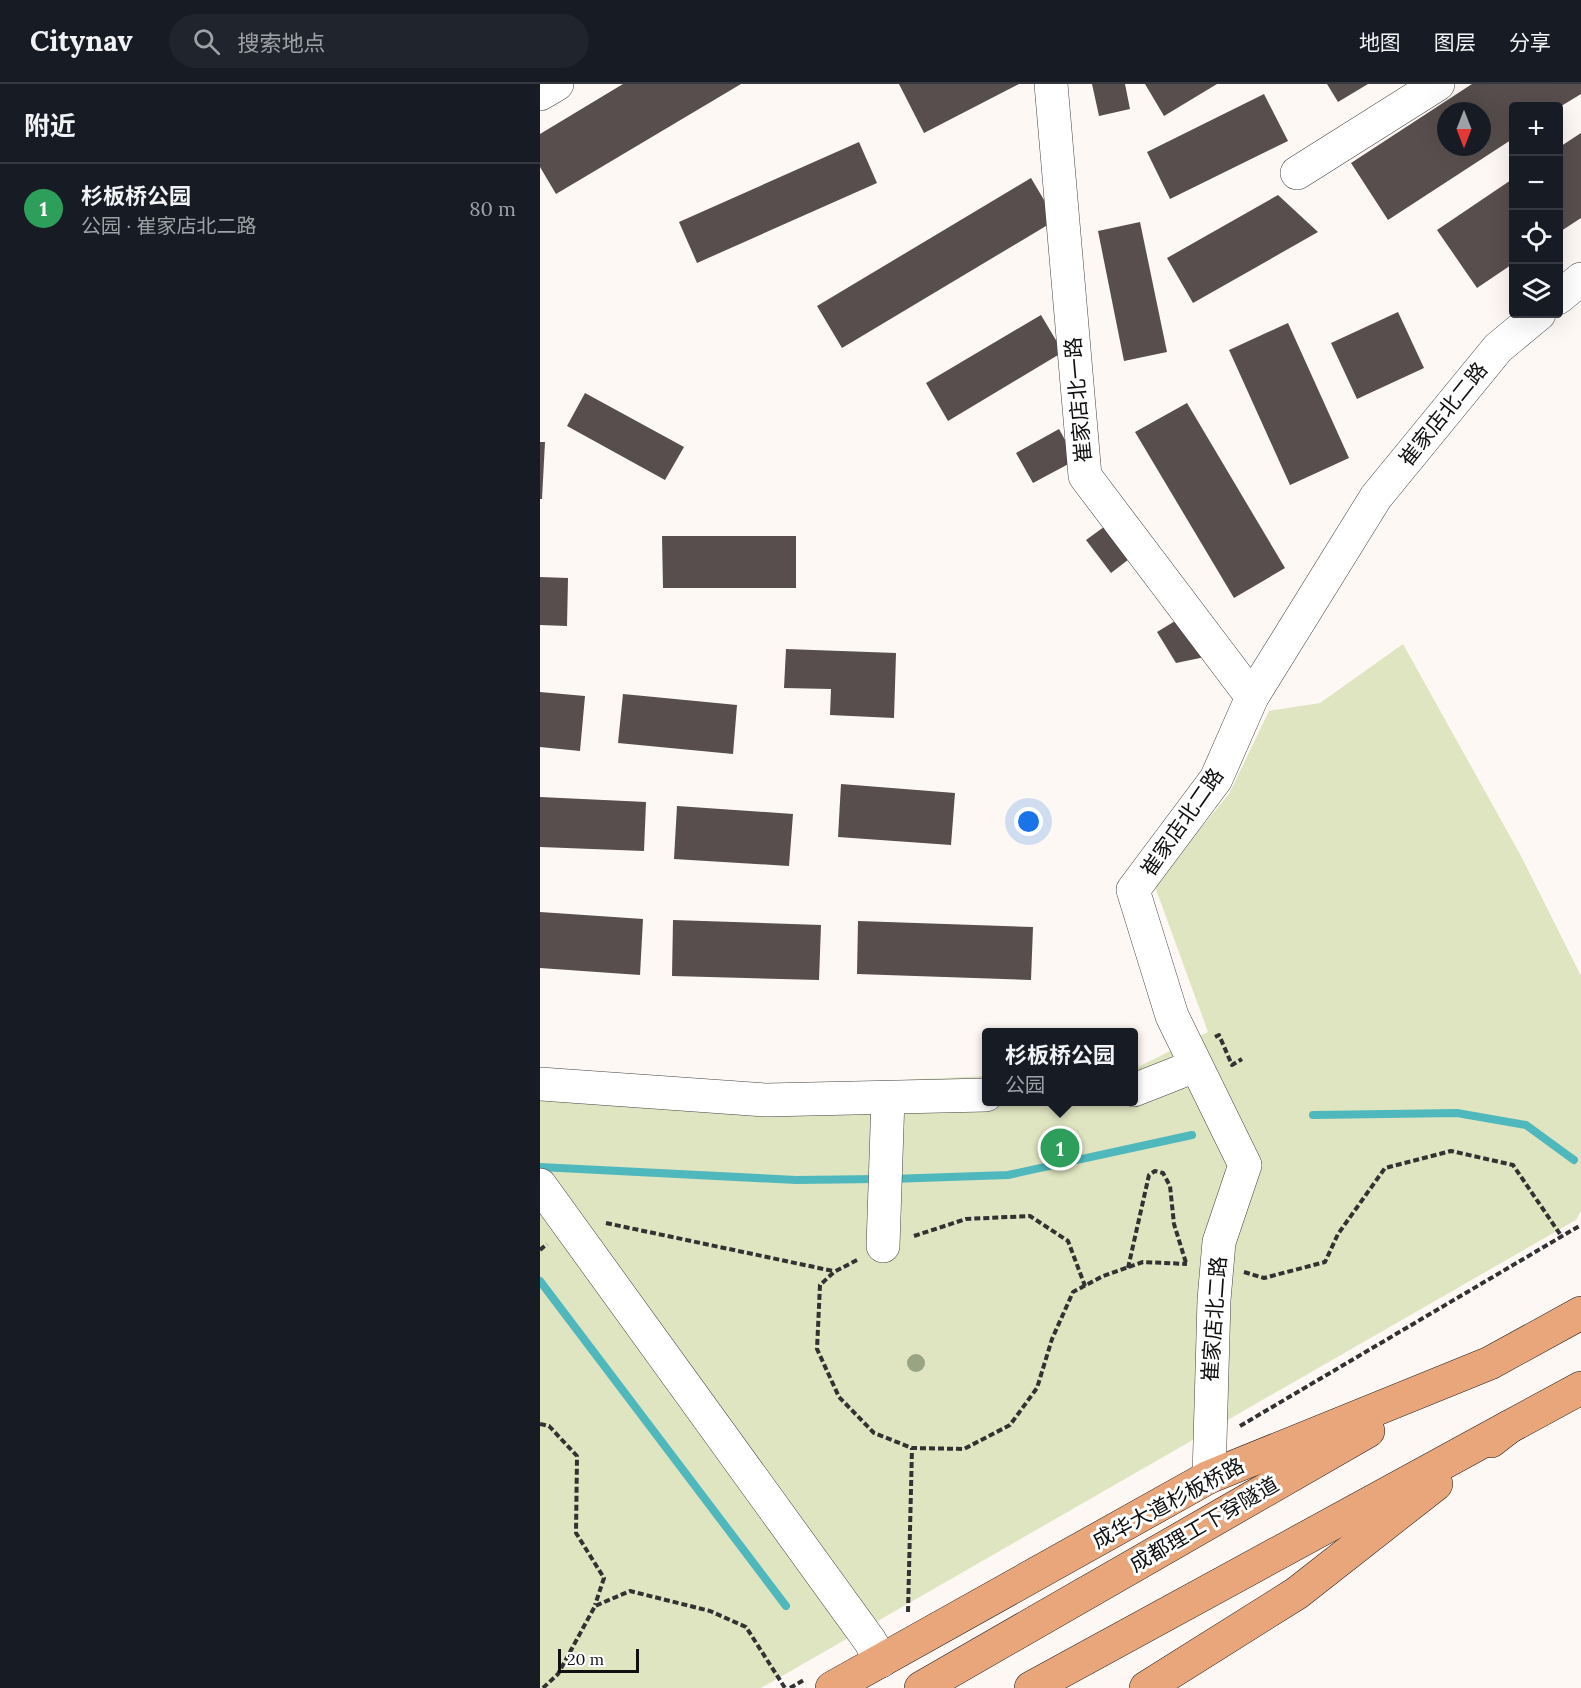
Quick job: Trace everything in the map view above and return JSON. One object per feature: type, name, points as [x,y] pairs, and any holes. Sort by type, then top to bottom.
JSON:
[{"type":"main road","name":"成华大道杉板桥路","points":[[832,1688],[1209,1477],[1490,1363],[1581,1313]]},
{"type":"main road","name":"成都理工下穿隧道","points":[[921,1688],[1283,1478],[1490,1363]]},
{"type":"main road","points":[[1031,1688],[1581,1388]]},
{"type":"main road","points":[[1146,1688],[1297,1593],[1509,1427]]},
{"type":"street","points":[[540,94],[556,84]]},
{"type":"street","name":"崔家店北一路","points":[[1051,84],[1085,476],[1252,697]]},
{"type":"street","points":[[1297,173],[1438,84]]},
{"type":"street","points":[[1563,294],[1581,279]]},
{"type":"street","name":"崔家店北二路","points":[[1209,1477],[1209,1417],[1201,1264],[1219,1242],[1245,1165],[1172,1016],[1133,890],[1216,779],[1252,697],[1376,497],[1498,348],[1534,318]]},
{"type":"street","points":[[1138,1088],[1196,1066]]},
{"type":"street","points":[[540,1084],[766,1100],[887,1114],[982,1096]]},
{"type":"street","points":[[883,1246],[887,1114]]},
{"type":"street","points":[[543,1189],[870,1641],[881,1661]]},
{"type":"path","points":[[1084,1286],[1068,1241],[1030,1216],[966,1219],[883,1246],[834,1272],[820,1285],[817,1349],[839,1397],[874,1433],[912,1448],[964,1449],[1010,1425],[1037,1388],[1052,1339],[1073,1292],[1103,1276],[1143,1262],[1201,1264],[1264,1278],[1325,1262],[1338,1234],[1385,1168],[1451,1151],[1513,1165],[1562,1237]]},
{"type":"path","points":[[1128,1268],[1149,1175],[1155,1171],[1163,1173],[1170,1185],[1174,1224],[1201,1264]]},
{"type":"path","points":[[542,1248],[549,1243],[559,1257],[604,1223],[834,1272]]},
{"type":"path","points":[[540,1424],[549,1426],[577,1456],[576,1533],[604,1578],[595,1606],[558,1674],[543,1688]]},
{"type":"path","points":[[907,1619],[912,1448]]},
{"type":"path","points":[[595,1606],[630,1591],[710,1611],[746,1627],[785,1688]]},
{"type":"green space","points":[[1403,644],[1521,856],[1581,976],[1581,1211],[1576,1220],[761,1688],[540,1688],[540,1076],[795,1085],[982,1076],[982,1106],[1138,1106],[1138,1067],[1208,1032],[1154,884],[1229,794],[1269,711],[1320,703]]},
{"type":"building","points":[[623,84],[741,84],[556,194],[540,167],[540,134]]},
{"type":"building","points":[[899,84],[1019,84],[924,133]]},
{"type":"building","points":[[1092,84],[1125,84],[1130,109],[1099,116]]},
{"type":"building","points":[[1145,84],[1217,84],[1164,116]]},
{"type":"building","points":[[1327,84],[1368,84],[1338,102]]},
{"type":"building","points":[[1472,84],[1581,84],[1581,94],[1563,105],[1563,102],[1509,102],[1509,141],[1491,153],[1491,102],[1444,102]]},
{"type":"building","points":[[1264,94],[1288,141],[1170,199],[1147,152]]},
{"type":"building","points":[[1437,107],[1437,156],[1486,156],[1388,220],[1351,163]]},
{"type":"building","points":[[1581,133],[1581,218],[1563,230],[1563,156],[1563,145]]},
{"type":"building","points":[[859,142],[877,183],[697,263],[679,222]]},
{"type":"building","points":[[1031,178],[1056,220],[842,348],[817,306]]},
{"type":"building","points":[[1509,181],[1509,266],[1477,288],[1437,230]]},
{"type":"building","points":[[1278,195],[1318,232],[1193,303],[1167,258]]},
{"type":"building","points":[[1140,222],[1167,352],[1124,361],[1098,231]]},
{"type":"building","points":[[1398,312],[1424,368],[1357,399],[1331,343]]},
{"type":"building","points":[[1041,315],[1063,352],[948,421],[926,383]]},
{"type":"building","points":[[1288,323],[1349,458],[1290,485],[1229,350]]},
{"type":"building","points":[[585,393],[684,447],[665,480],[567,426]]},
{"type":"building","points":[[1187,403],[1285,568],[1234,598],[1135,432]]},
{"type":"building","points":[[1059,429],[1076,460],[1033,483],[1016,453]]},
{"type":"building","points":[[540,442],[545,442],[542,499],[540,499]]},
{"type":"building","points":[[1108,524],[1133,556],[1111,573],[1086,540]]},
{"type":"building","points":[[662,536],[796,536],[796,588],[663,588]]},
{"type":"building","points":[[540,577],[568,578],[567,626],[540,625]]},
{"type":"building","points":[[1180,618],[1205,657],[1176,663],[1157,632]]},
{"type":"building","points":[[786,649],[896,653],[894,718],[830,715],[831,689],[784,688]]},
{"type":"building","points":[[540,692],[585,696],[580,751],[540,747]]},
{"type":"building","points":[[623,694],[737,705],[733,754],[618,743]]},
{"type":"building","points":[[841,784],[955,793],[951,845],[838,837]]},
{"type":"building","points":[[540,797],[646,802],[644,851],[540,847]]},
{"type":"building","points":[[677,806],[793,814],[789,866],[674,859]]},
{"type":"building","points":[[540,912],[643,919],[640,975],[540,968]]},
{"type":"building","points":[[673,920],[821,925],[819,980],[672,976]]},
{"type":"building","points":[[858,921],[1033,927],[1031,980],[857,974]]},
{"type":"waterway","points":[[1313,1115],[1457,1113],[1526,1125],[1574,1160]]},
{"type":"waterway","points":[[891,1179],[1008,1175],[1192,1135]]},
{"type":"waterway","points":[[540,1167],[796,1180],[878,1179]]},
{"type":"waterway","points":[[540,1281],[786,1606]]},
{"type":"place","name":"杉板桥公园","points":[[1060,1148]]}]
